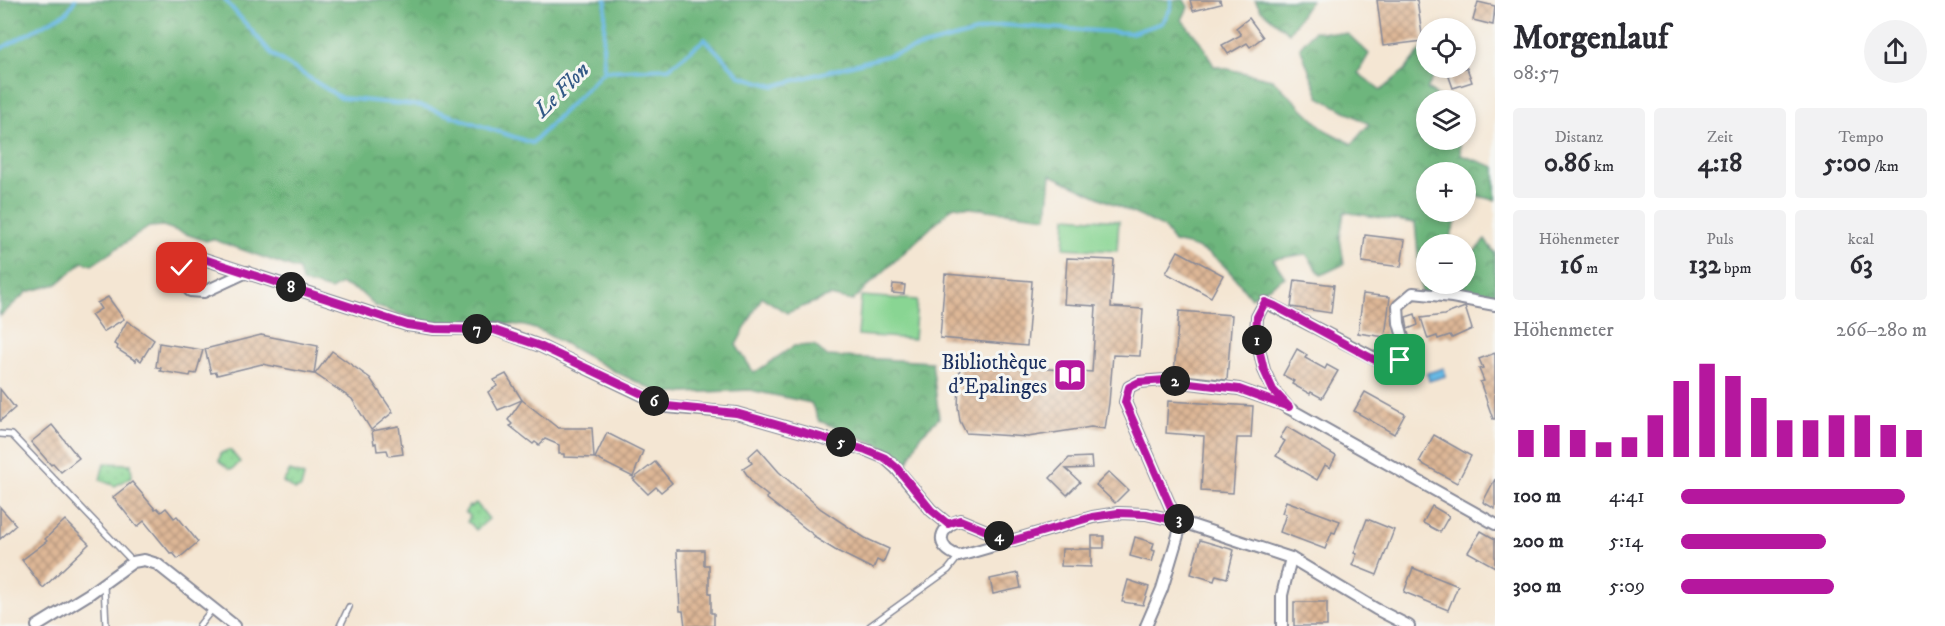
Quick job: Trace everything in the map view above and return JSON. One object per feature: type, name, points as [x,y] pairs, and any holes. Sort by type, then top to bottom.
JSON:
[{"type":"street","points":[[247,272],[204,292],[190,291],[182,281],[182,268],[192,260],[204,259],[247,272],[407,325],[435,329],[494,330],[540,346],[667,406],[736,413],[866,450],[885,458],[897,468],[931,510],[948,524]]},
{"type":"street","points":[[1289,407],[1273,390],[1264,370],[1256,336],[1257,317],[1265,302],[1388,365],[1400,360],[1406,348],[1399,323],[1398,306],[1413,293],[1495,305]]},
{"type":"street","points":[[1182,522],[1171,508],[1125,402],[1129,387],[1139,382],[1165,380],[1239,389],[1289,407],[1495,525]]},
{"type":"street","points":[[1011,541],[960,520],[948,524],[942,533],[942,543],[949,553],[959,556],[1011,541],[1092,517],[1118,513],[1146,514],[1182,522],[1291,558],[1409,626]]},
{"type":"street","points":[[1146,626],[1162,589],[1182,522]]},
{"type":"street","points":[[1282,626],[1282,595],[1291,558]]},
{"type":"street","points":[[37,626],[134,562],[144,560],[157,564],[235,626]]},
{"type":"lane","points":[[0,434],[12,435],[134,562]]},
{"type":"lane","points":[[870,626],[948,570],[959,556]]},
{"type":"lane","points":[[104,583],[106,626]]},
{"type":"lane","points":[[340,626],[349,607]]},
{"type":"lane","points":[[199,626],[213,608]]},
{"type":"green space","points":[[0,0],[1184,0],[1188,7],[1182,20],[1202,44],[1214,66],[1272,79],[1325,130],[1352,144],[1369,124],[1319,97],[1300,47],[1314,31],[1348,34],[1369,54],[1358,73],[1381,90],[1405,70],[1416,56],[1416,78],[1433,78],[1427,89],[1429,90],[1416,90],[1416,150],[1460,150],[1461,155],[1495,167],[1495,200],[1476,197],[1476,162],[1416,162],[1416,222],[1456,222],[1452,234],[1416,234],[1415,223],[1344,212],[1340,238],[1344,264],[1321,275],[1306,254],[1273,259],[1285,277],[1251,298],[1235,277],[1210,255],[1200,249],[1174,242],[1163,227],[1051,175],[1047,217],[954,206],[852,301],[830,296],[787,313],[762,297],[736,345],[754,373],[794,346],[814,345],[827,356],[932,362],[939,418],[921,435],[907,464],[894,451],[819,421],[811,403],[750,390],[662,394],[541,331],[497,322],[418,320],[375,306],[360,292],[341,284],[331,290],[302,282],[299,270],[212,239],[206,241],[163,226],[149,227],[92,265],[83,262],[57,284],[27,292],[0,316]]},
{"type":"green space","points":[[1255,0],[1311,0],[1289,33],[1261,10]]},
{"type":"green space","points":[[1066,217],[1119,221],[1117,251],[1064,248]]},
{"type":"green space","points":[[1485,240],[1495,253],[1495,298],[1460,294],[1476,294],[1476,250]]},
{"type":"green space","points":[[1422,294],[1445,294],[1422,298]]},
{"type":"green space","points":[[861,296],[917,300],[914,339],[858,335]]},
{"type":"green space","points":[[228,450],[240,462],[233,469],[229,469],[219,461],[221,453]]},
{"type":"green space","points":[[104,463],[131,464],[132,477],[115,486],[100,480]]},
{"type":"green space","points":[[290,471],[304,476],[301,488],[295,490],[283,482]]},
{"type":"green space","points":[[476,503],[489,519],[476,530],[467,522],[470,516],[465,512],[469,506]]},
{"type":"water","points":[[1444,368],[1446,376],[1429,381],[1427,373]]},
{"type":"building","points":[[1190,0],[1220,0],[1221,4],[1193,11]]},
{"type":"building","points":[[1377,0],[1417,0],[1420,18],[1416,18],[1416,42],[1383,46]]},
{"type":"building","points":[[1478,2],[1495,6],[1493,25],[1474,18]]},
{"type":"building","points":[[1249,18],[1263,37],[1250,47],[1247,43],[1228,54],[1222,45],[1241,35],[1236,28]]},
{"type":"building","points":[[1449,78],[1471,78],[1472,82],[1453,88]]},
{"type":"building","points":[[1365,235],[1405,240],[1401,267],[1362,262]]},
{"type":"building","points":[[1178,251],[1223,275],[1211,297],[1166,273]]},
{"type":"building","points":[[1067,258],[1114,260],[1111,307],[1143,309],[1140,356],[1113,355],[1105,429],[1091,427],[1028,437],[966,433],[960,421],[958,407],[960,363],[1092,372],[1096,306],[1064,304]]},
{"type":"building","points":[[945,274],[1032,281],[1027,346],[940,338]]},
{"type":"building","points":[[1295,280],[1334,285],[1331,313],[1291,307]]},
{"type":"building","points":[[893,284],[905,285],[904,294],[892,293]]},
{"type":"building","points":[[1363,294],[1390,297],[1385,337],[1358,333]]},
{"type":"building","points":[[108,297],[124,319],[103,332],[91,315],[101,309],[97,303]]},
{"type":"building","points":[[1465,307],[1472,329],[1452,338],[1450,335],[1428,339],[1421,318],[1444,315]]},
{"type":"building","points":[[1179,311],[1232,315],[1227,380],[1174,374]]},
{"type":"building","points":[[1415,314],[1418,325],[1408,329],[1406,317]]},
{"type":"building","points":[[127,321],[154,340],[141,361],[137,358],[136,361],[117,349],[118,346],[114,344]]},
{"type":"building","points":[[261,335],[318,346],[314,374],[262,364],[217,375],[216,372],[211,373],[205,349]]},
{"type":"building","points":[[159,343],[203,350],[196,374],[191,373],[190,376],[160,371],[161,368],[156,367]]},
{"type":"building","points":[[1297,349],[1307,355],[1305,358],[1325,369],[1327,365],[1338,371],[1322,398],[1292,384],[1294,381],[1283,375]]},
{"type":"building","points":[[332,351],[370,378],[393,412],[371,430],[352,399],[315,374]]},
{"type":"building","points":[[1495,353],[1495,419],[1493,419],[1480,382],[1484,381],[1479,369],[1483,368],[1479,359]]},
{"type":"building","points":[[506,374],[522,400],[498,410],[488,392],[497,386],[494,380]]},
{"type":"building","points":[[0,389],[15,408],[0,421]]},
{"type":"building","points":[[1365,392],[1405,414],[1394,434],[1354,411]]},
{"type":"building","points":[[522,400],[558,428],[592,428],[594,458],[564,457],[564,454],[559,454],[559,445],[545,439],[539,445],[535,442],[533,444],[510,426],[512,424],[508,420]]},
{"type":"building","points":[[1168,401],[1253,406],[1251,438],[1237,438],[1233,493],[1201,491],[1204,436],[1166,433]]},
{"type":"building","points":[[52,425],[79,458],[61,472],[53,463],[51,465],[31,442]]},
{"type":"building","points":[[399,426],[403,454],[389,456],[387,450],[377,451],[372,431]]},
{"type":"building","points":[[1287,427],[1336,456],[1330,468],[1325,465],[1317,480],[1276,456],[1285,441],[1280,438]]},
{"type":"building","points":[[607,433],[643,451],[633,477],[595,458]]},
{"type":"building","points":[[1434,435],[1471,456],[1457,483],[1419,462]]},
{"type":"building","points":[[758,448],[779,472],[821,509],[865,538],[889,549],[883,563],[877,560],[873,569],[835,550],[814,537],[766,498],[768,496],[754,485],[743,469],[752,463],[748,457]]},
{"type":"building","points":[[1091,457],[1092,468],[1066,469],[1080,482],[1067,495],[1050,478],[1069,458]]},
{"type":"building","points":[[655,462],[672,483],[661,492],[656,487],[648,494],[633,479]]},
{"type":"building","points":[[1109,472],[1128,490],[1115,503],[1096,485]]},
{"type":"building","points":[[1495,479],[1495,509],[1483,502]]},
{"type":"building","points":[[132,482],[155,509],[161,512],[166,508],[174,518],[177,516],[198,542],[178,559],[173,553],[171,554],[144,521],[137,527],[113,497]]},
{"type":"building","points":[[1286,501],[1340,521],[1335,533],[1332,532],[1325,549],[1280,532],[1286,514],[1282,513]]},
{"type":"building","points":[[1432,506],[1449,516],[1440,532],[1423,523]]},
{"type":"building","points":[[0,507],[16,525],[0,539]]},
{"type":"building","points":[[1367,519],[1394,530],[1377,575],[1352,565],[1357,554],[1354,553]]},
{"type":"building","points":[[65,520],[89,544],[43,588],[22,560],[47,541],[45,539]]},
{"type":"building","points":[[1481,531],[1495,539],[1495,567],[1468,552]]},
{"type":"building","points":[[1092,536],[1104,536],[1104,548],[1092,548]]},
{"type":"building","points":[[1135,537],[1154,543],[1152,550],[1155,551],[1152,562],[1130,556]]},
{"type":"building","points":[[1200,540],[1234,550],[1227,578],[1216,575],[1214,581],[1191,574]]},
{"type":"building","points":[[1062,549],[1091,549],[1091,567],[1061,566]]},
{"type":"building","points":[[677,550],[704,550],[704,565],[709,565],[709,593],[711,593],[711,613],[714,613],[714,626],[685,626],[683,611],[680,611]]},
{"type":"building","points":[[1413,568],[1458,586],[1448,610],[1404,592]]},
{"type":"building","points":[[1018,573],[1021,588],[993,594],[990,579]]},
{"type":"building","points":[[1128,580],[1149,587],[1143,605],[1122,602]]},
{"type":"building","points":[[1294,602],[1327,602],[1327,626],[1294,626]]},
{"type":"waterway","name":"Le Flon","points":[[0,49],[67,12],[75,0]]},
{"type":"waterway","name":"Le Flon","points":[[225,0],[273,55],[341,98],[422,106],[532,143],[604,71],[669,68],[705,39],[740,76],[774,86],[1002,25],[1131,33],[1162,23],[1171,8],[1171,0]]},
{"type":"waterway","points":[[604,71],[606,0]]},
{"type":"place","name":"Bibliothèque d'Epalinges","points":[[1070,375]]},
{"type":"route","points":[[182,268],[192,260],[204,259],[407,325],[435,329],[494,330],[540,346],[645,398],[667,406],[736,413],[866,450],[885,458],[897,468],[931,510],[948,524],[960,520],[1011,541],[1092,517],[1118,513],[1146,514],[1182,522],[1171,508],[1125,402],[1129,387],[1139,382],[1165,380],[1239,389],[1289,407],[1273,390],[1264,370],[1256,336],[1257,317],[1265,302],[1373,359],[1388,365],[1400,360]]}]
